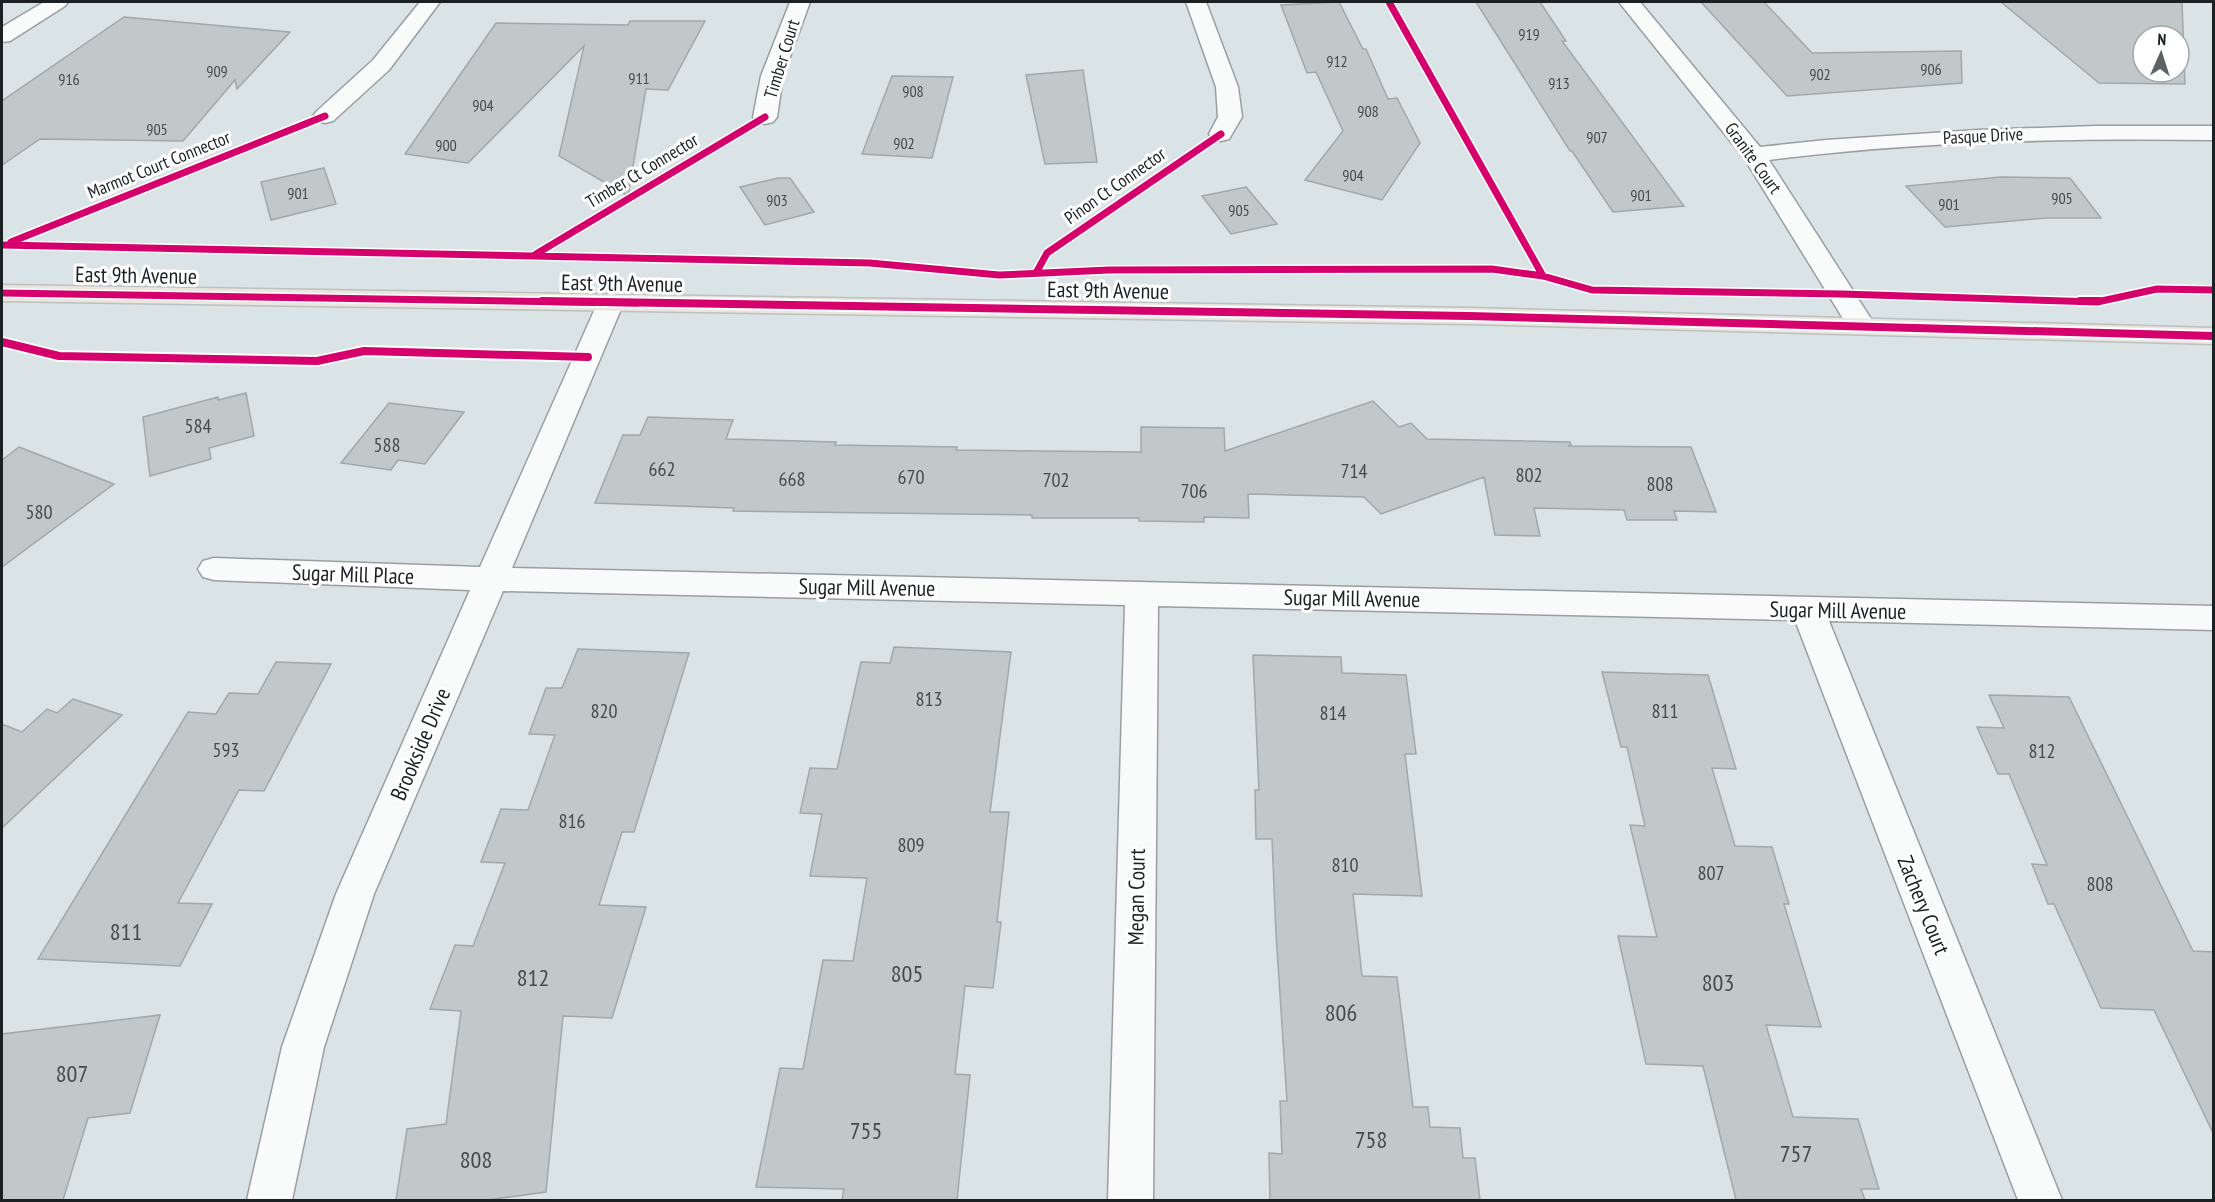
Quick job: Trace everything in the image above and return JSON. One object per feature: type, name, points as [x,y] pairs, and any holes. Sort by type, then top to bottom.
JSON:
[{"type":"main road","name":"East 9th Avenue","points":[[2,293],[1078,309],[1861,325],[2214,336]]},
{"type":"street","points":[[2,36],[58,2]]},
{"type":"street","points":[[325,116],[381,65],[430,2]]},
{"type":"street","name":"Timber Court","points":[[765,117],[772,76],[800,2]]},
{"type":"street","points":[[1196,2],[1227,87],[1230,117],[1221,134]]},
{"type":"street","name":"Granite Court","points":[[1629,2],[1754,155],[1861,325]]},
{"type":"street","name":"Pasque Drive","points":[[1754,155],[1790,150],[1994,135],[2135,131],[2214,133]]},
{"type":"street","name":"Brookside Drive","points":[[269,1200],[303,1047],[355,894],[611,302]]},
{"type":"street","name":"Sugar Mill Place","points":[[214,569],[491,579]]},
{"type":"street","name":"Sugar Mill Avenue","points":[[491,579],[2214,618]]},
{"type":"street","name":"Megan Court","points":[[1130,1200],[1142,593]]},
{"type":"street","name":"Zachery Court","points":[[1807,609],[2040,1200]]},
{"type":"building","points":[[1339,2],[1363,49],[1366,49],[1388,99],[1397,98],[1420,143],[1382,200],[1305,180],[1343,131],[1316,72],[1307,73],[1281,5]]},
{"type":"building","points":[[1476,2],[1540,2],[1566,41],[1562,41],[1684,206],[1613,212],[1570,151]]},
{"type":"building","points":[[1701,2],[1764,2],[1812,53],[1961,51],[1962,83],[1787,96]]},
{"type":"building","points":[[2001,2],[2182,2],[2183,24],[2131,24],[2131,83],[2099,83]]},
{"type":"building","points":[[124,17],[290,32],[237,89],[235,80],[183,141],[40,139],[2,165],[2,101]]},
{"type":"building","points":[[630,21],[705,21],[668,90],[646,89],[628,196],[559,156],[584,46],[468,163],[405,154],[496,23],[628,25]]},
{"type":"building","points":[[1083,70],[1097,162],[1045,164],[1026,75]]},
{"type":"building","points":[[892,76],[953,77],[932,158],[862,154]]},
{"type":"building","points":[[324,168],[336,204],[271,220],[261,182]]},
{"type":"building","points":[[2001,177],[2070,178],[2101,218],[2046,218],[1945,227],[1906,186]]},
{"type":"building","points":[[778,178],[790,178],[814,212],[765,225],[740,187]]},
{"type":"building","points":[[1246,187],[1277,224],[1231,234],[1202,196]]},
{"type":"building","points":[[246,393],[254,436],[209,448],[211,459],[150,476],[143,417],[218,397],[218,400]]},
{"type":"building","points":[[1373,401],[1399,427],[1411,423],[1427,439],[1570,442],[1571,445],[1568,446],[1691,447],[1716,512],[1674,511],[1677,520],[1627,520],[1624,510],[1534,508],[1540,536],[1495,535],[1484,477],[1381,514],[1364,497],[1248,494],[1249,518],[1204,517],[1204,522],[1139,521],[1139,518],[1032,518],[1032,515],[733,511],[734,508],[595,503],[623,435],[640,435],[648,417],[733,420],[726,439],[836,442],[835,445],[957,447],[956,450],[1141,452],[1141,427],[1224,428],[1225,451]]},
{"type":"building","points":[[389,403],[464,412],[425,464],[398,460],[391,470],[341,463]]},
{"type":"building","points":[[19,447],[114,484],[2,567],[2,460]]},
{"type":"building","points":[[894,647],[1011,652],[990,812],[1009,812],[997,922],[1001,922],[993,988],[965,986],[955,1074],[970,1075],[957,1200],[842,1200],[844,1189],[756,1187],[780,1068],[803,1069],[823,960],[853,961],[867,878],[810,876],[822,814],[800,813],[810,768],[837,769],[861,662],[890,663]]},
{"type":"building","points":[[578,649],[689,653],[634,832],[622,832],[599,905],[646,907],[612,1018],[563,1016],[546,1192],[487,1200],[396,1200],[407,1129],[446,1124],[461,1011],[430,1009],[455,945],[473,946],[505,863],[481,862],[501,809],[528,810],[555,735],[529,734],[546,688],[562,688]]},
{"type":"building","points":[[1253,655],[1341,657],[1342,673],[1406,675],[1416,754],[1405,754],[1422,896],[1353,894],[1362,976],[1397,977],[1413,1107],[1428,1107],[1430,1127],[1460,1128],[1463,1158],[1475,1158],[1480,1200],[1270,1200],[1269,1153],[1282,1154],[1280,1101],[1287,1101],[1272,839],[1256,839],[1255,790],[1259,790]]},
{"type":"building","points":[[276,662],[331,664],[264,791],[239,790],[178,903],[212,904],[180,966],[38,959],[188,712],[216,714],[229,693],[258,694]]},
{"type":"building","points":[[1602,672],[1708,675],[1736,769],[1712,768],[1735,846],[1772,847],[1789,904],[1784,904],[1821,1027],[1766,1025],[1793,1117],[1858,1119],[1879,1189],[1861,1189],[1865,1200],[1736,1200],[1703,1066],[1646,1064],[1618,936],[1657,937],[1630,825],[1645,826],[1627,747],[1621,747]]},
{"type":"building","points":[[1989,695],[2069,697],[2193,951],[2214,952],[2214,1135],[2154,1010],[2101,1008],[2054,904],[2048,904],[2032,864],[2047,865],[2009,774],[1998,774],[1977,727],[2004,728]]},
{"type":"building","points":[[73,699],[122,715],[2,828],[2,724],[22,732],[47,709],[57,713]]},
{"type":"building","points":[[160,1015],[130,1113],[88,1118],[63,1200],[2,1200],[2,1034]]},
{"type":"cycle path","points":[[1389,2],[1543,276]]},
{"type":"cycle path","name":"Marmot Court Connector","points":[[11,242],[325,116]]},
{"type":"cycle path","name":"Timber Ct Connector","points":[[536,254],[765,117]]},
{"type":"cycle path","name":"Pinon Ct Connector","points":[[1036,273],[1047,253],[1221,134]]},
{"type":"cycle path","points":[[2,245],[870,263],[999,275],[1109,270],[1492,269],[1543,276],[1592,290],[1842,294],[2097,302],[2157,289],[2214,290]]},
{"type":"cycle path","points":[[2,293],[1469,316],[2214,336]]},
{"type":"cycle path","points":[[2,342],[59,356],[317,361],[364,351],[588,357]]}]
